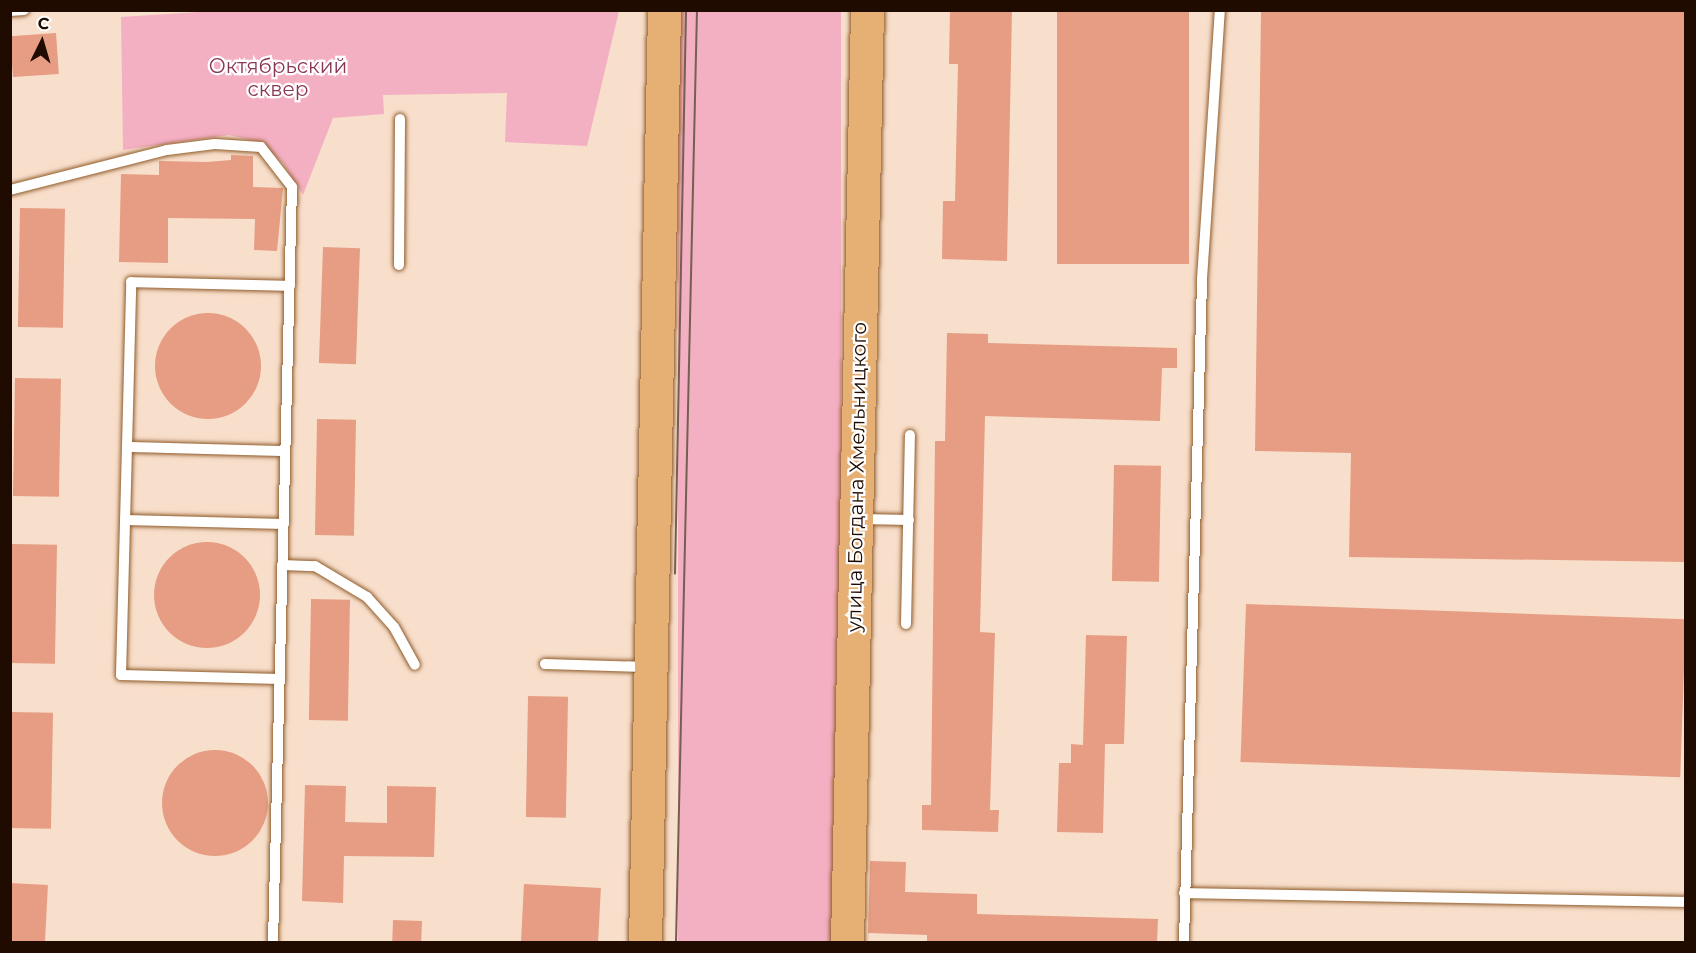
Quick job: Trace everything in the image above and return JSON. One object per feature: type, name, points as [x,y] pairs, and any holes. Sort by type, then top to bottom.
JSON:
[{"type":"main road","points":[[645,942],[664,10]]},
{"type":"main road","name":"улица Богдана Хмельницкого","points":[[848,942],[867,10]]},
{"type":"lane","points":[[10,12],[24,10]]},
{"type":"lane","points":[[1184,942],[1202,279],[1220,10]]},
{"type":"lane","points":[[399,265],[400,119]]},
{"type":"lane","points":[[10,190],[167,150],[261,147],[292,187],[273,942]]},
{"type":"lane","points":[[280,679],[121,675],[131,282],[290,286]]},
{"type":"lane","points":[[906,624],[910,435]]},
{"type":"lane","points":[[127,447],[285,451]]},
{"type":"lane","points":[[856,519],[909,520]]},
{"type":"lane","points":[[125,520],[284,524]]},
{"type":"lane","points":[[282,565],[315,566],[368,597],[394,627],[415,665]]},
{"type":"lane","points":[[545,664],[652,667]]},
{"type":"lane","points":[[1184,893],[1686,902]]},
{"type":"green space","name":"Октябрьский сквер","points":[[229,10],[619,11],[587,146],[505,142],[507,93],[383,95],[384,114],[333,118],[303,195],[283,163],[262,143],[229,135],[123,150],[121,17]]},
{"type":"green space","points":[[678,11],[841,11],[841,942],[678,942]]},
{"type":"building","points":[[950,10],[1012,10],[1007,261],[942,259],[943,201],[955,201],[958,64],[949,64]]},
{"type":"building","points":[[1057,10],[1189,10],[1189,264],[1057,264]]},
{"type":"building","points":[[1261,10],[1686,10],[1686,562],[1349,557],[1351,453],[1255,451]]},
{"type":"building","points":[[56,33],[59,74],[13,77],[10,36]]},
{"type":"building","points":[[231,155],[253,156],[253,187],[283,188],[277,251],[254,250],[255,219],[168,218],[168,263],[119,262],[121,174],[159,175],[159,161],[231,160]]},
{"type":"building","points":[[20,208],[65,209],[63,328],[18,327]]},
{"type":"building","points":[[323,247],[360,248],[356,364],[319,363]]},
{"type":"building","points":[[208,313],[228,317],[245,329],[257,346],[261,366],[257,386],[245,403],[228,415],[208,419],[188,415],[171,403],[159,386],[155,366],[159,346],[171,329],[188,317]]},
{"type":"building","points":[[947,333],[988,334],[988,343],[1177,348],[1177,368],[1162,368],[1160,421],[985,416],[980,632],[995,633],[990,810],[999,810],[998,832],[922,830],[922,805],[931,805],[935,441],[945,441]]},
{"type":"building","points":[[15,378],[61,379],[59,497],[13,496]]},
{"type":"building","points":[[317,419],[356,420],[354,536],[315,535]]},
{"type":"building","points":[[1114,465],[1161,466],[1159,582],[1112,581]]},
{"type":"building","points":[[207,542],[227,546],[244,558],[256,575],[260,595],[256,615],[244,632],[227,644],[207,648],[187,644],[170,632],[158,615],[154,595],[158,575],[170,558],[187,546]]},
{"type":"building","points":[[11,544],[57,545],[55,664],[10,663]]},
{"type":"building","points":[[311,599],[350,600],[348,721],[309,720]]},
{"type":"building","points":[[1246,604],[1686,619],[1680,777],[1240,762]]},
{"type":"building","points":[[1086,635],[1127,636],[1124,744],[1105,744],[1103,833],[1057,832],[1059,763],[1071,763],[1071,744],[1083,745]]},
{"type":"building","points":[[528,696],[568,697],[566,818],[526,817]]},
{"type":"building","points":[[10,712],[53,713],[51,829],[10,828]]},
{"type":"building","points":[[215,750],[235,754],[252,766],[264,783],[268,803],[264,823],[252,840],[235,852],[215,856],[195,852],[178,840],[166,823],[162,803],[166,783],[178,766],[195,754]]},
{"type":"building","points":[[305,785],[346,786],[345,822],[387,823],[387,786],[436,787],[434,857],[344,856],[343,903],[302,901]]},
{"type":"building","points":[[870,861],[906,862],[905,892],[977,894],[977,914],[1158,919],[1157,942],[927,942],[927,935],[868,933]]},
{"type":"building","points":[[10,883],[48,885],[45,942],[10,942]]},
{"type":"building","points":[[524,884],[601,888],[598,942],[521,942]]},
{"type":"building","points":[[393,920],[422,921],[421,942],[392,942]]},
{"type":"tram line","points":[[675,574],[686,10]]},
{"type":"tram line","points":[[676,942],[697,10]]}]
